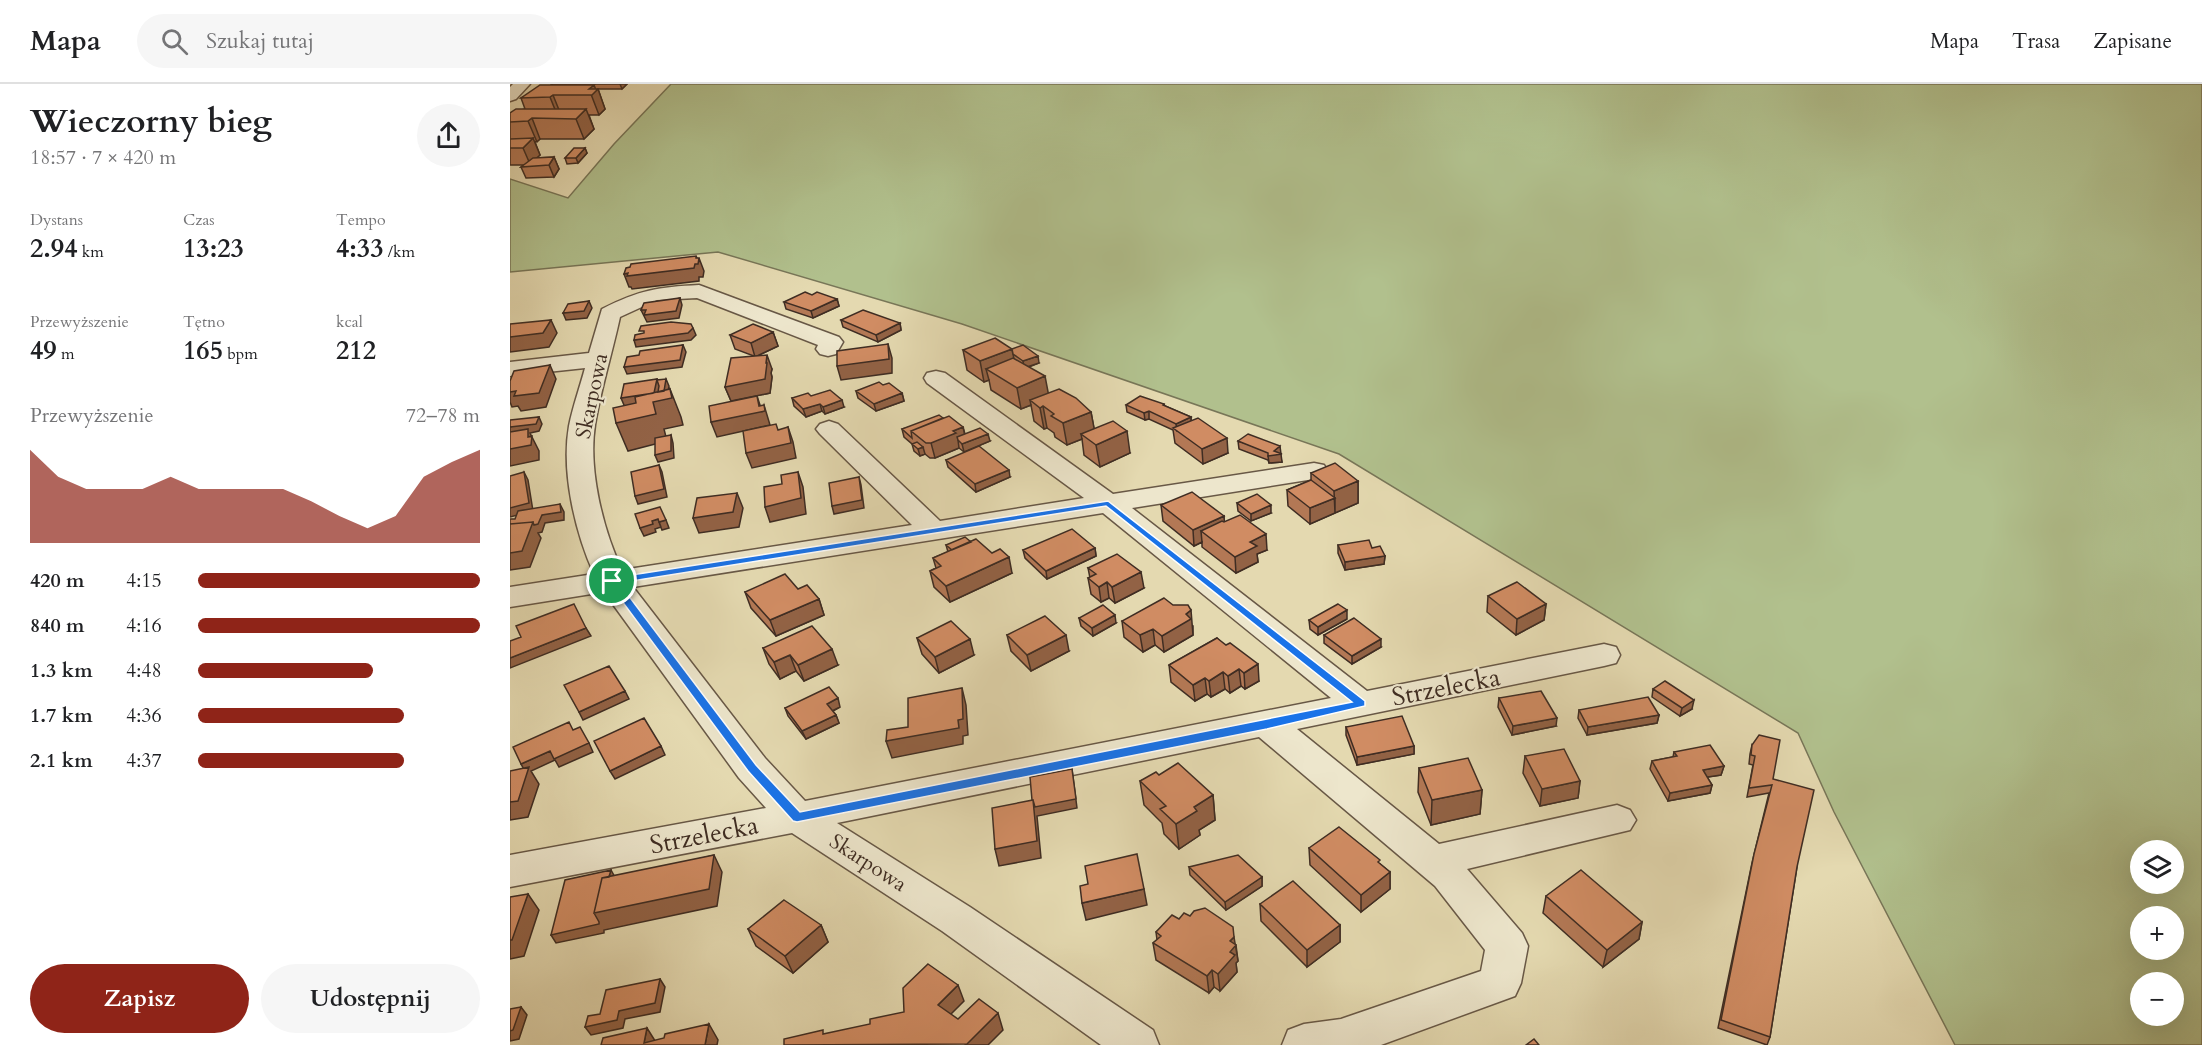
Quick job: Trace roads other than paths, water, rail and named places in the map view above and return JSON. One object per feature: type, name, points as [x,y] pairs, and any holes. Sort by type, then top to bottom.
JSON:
[{"type":"street","points":[[510,96],[522,84]]},
{"type":"street","name":"Skarpowa","points":[[828,349],[831,342],[699,291],[654,294],[636,300],[610,314],[582,427],[580,468],[596,546],[612,581],[752,768],[797,817],[956,920],[1137,1045]]},
{"type":"street","points":[[510,369],[600,359]]},
{"type":"street","points":[[936,378],[1108,503],[1361,704]]},
{"type":"street","points":[[829,429],[935,532]]},
{"type":"street","points":[[510,597],[1314,471]]},
{"type":"street","name":"Strzelecka","points":[[510,871],[797,817],[1604,655]]},
{"type":"street","points":[[1267,724],[1449,875],[1507,946],[1500,983],[1341,1039],[1304,1045]]},
{"type":"street","points":[[1433,861],[1617,820]]}]
